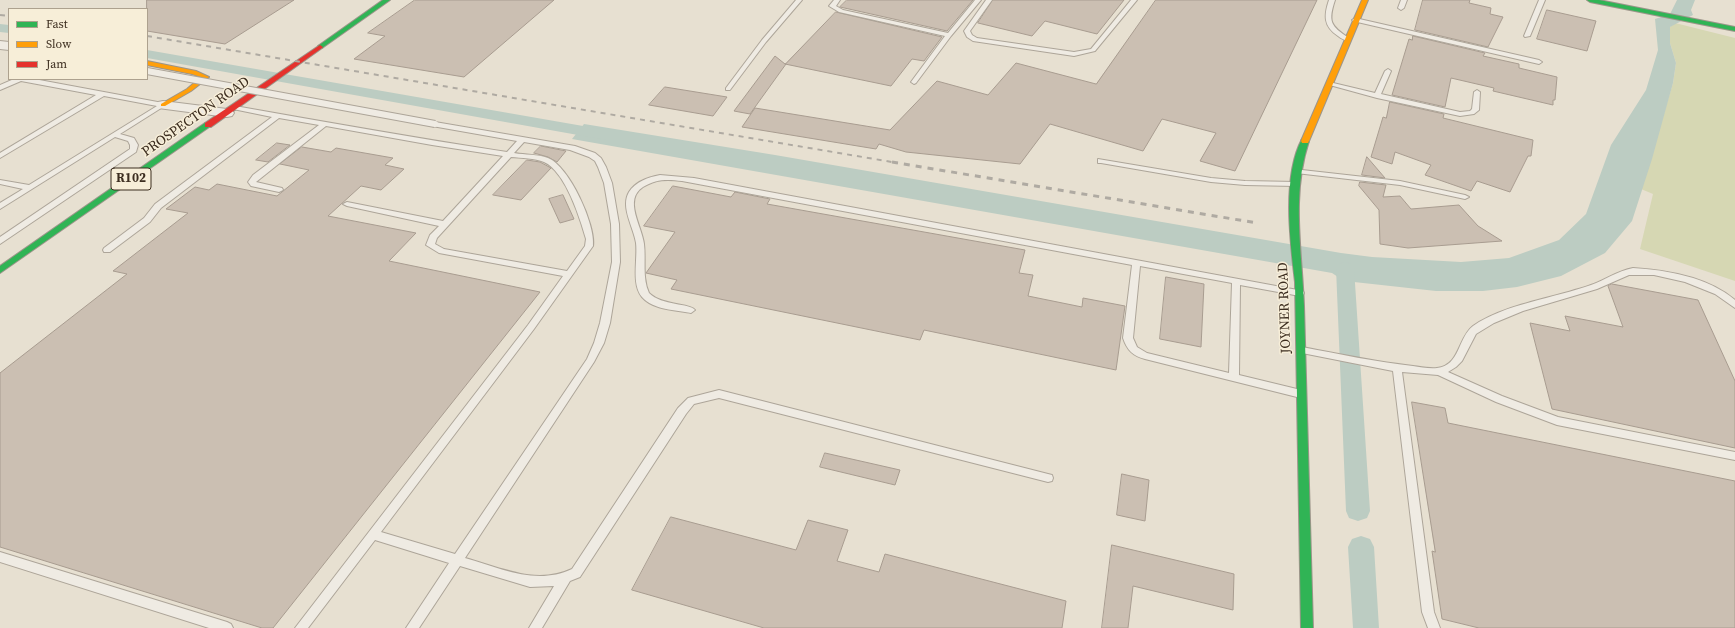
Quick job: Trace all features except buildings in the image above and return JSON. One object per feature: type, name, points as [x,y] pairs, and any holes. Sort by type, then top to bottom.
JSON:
[{"type":"street","name":"PROSPECTON ROAD","points":[[0,270],[387,0]]},
{"type":"street","name":"JOYNER ROAD","points":[[1307,628],[1300,294],[1294,235],[1296,171],[1303,146],[1355,20],[1365,0]]},
{"type":"street","points":[[1591,0],[1735,29]]},
{"type":"street","points":[[148,63],[194,72],[206,77],[163,105]]},
{"type":"street","points":[[163,105],[230,110]]},
{"type":"lane","points":[[728,89],[764,41],[799,0]]},
{"type":"lane","points":[[837,0],[832,6],[841,11],[949,36]]},
{"type":"lane","points":[[914,82],[978,0]]},
{"type":"lane","points":[[989,0],[967,31],[975,40],[1074,54],[1093,50],[1134,0]]},
{"type":"lane","points":[[1332,0],[1327,18],[1329,25],[1336,32],[1348,39]]},
{"type":"lane","points":[[1401,8],[1404,0]]},
{"type":"lane","points":[[1527,36],[1542,0]]},
{"type":"lane","points":[[1355,20],[1539,62]]},
{"type":"lane","points":[[148,71],[572,148],[592,155],[598,160],[605,172],[615,224],[616,262],[605,323],[599,343],[591,360],[412,628]]},
{"type":"lane","points":[[1377,96],[1388,71]]},
{"type":"lane","points":[[0,88],[17,80]]},
{"type":"lane","points":[[28,80],[163,105]]},
{"type":"lane","points":[[1329,84],[1445,112],[1467,114],[1475,110],[1477,92]]},
{"type":"lane","points":[[0,156],[102,94]]},
{"type":"lane","points":[[0,207],[163,105]]},
{"type":"lane","points":[[230,110],[279,115],[432,143],[546,160],[560,171],[575,198],[588,231],[590,242],[570,274],[531,327],[301,628]]},
{"type":"lane","points":[[107,250],[147,220],[158,206],[279,115]]},
{"type":"lane","points":[[279,190],[254,184],[252,182],[256,177],[326,123]]},
{"type":"lane","points":[[0,241],[134,150],[134,145],[131,140],[114,135]]},
{"type":"lane","points":[[522,140],[444,224],[433,237],[430,245],[442,251],[570,274]]},
{"type":"lane","points":[[1101,161],[1211,180],[1245,183],[1296,184]]},
{"type":"lane","points":[[1296,171],[1400,184],[1465,197]]},
{"type":"lane","points":[[691,310],[665,305],[652,300],[644,294],[640,243],[630,201],[632,192],[642,184],[653,179],[665,177],[737,188],[1300,294]]},
{"type":"lane","points":[[0,182],[30,188]]},
{"type":"lane","points":[[347,204],[444,224]]},
{"type":"lane","points":[[1136,264],[1128,338],[1130,346],[1134,352],[1145,356],[1302,394]]},
{"type":"lane","points":[[1439,372],[1456,362],[1464,350],[1469,335],[1476,329],[1507,313],[1594,287],[1609,281],[1622,273],[1633,271],[1653,273],[1683,280],[1719,292],[1735,305]]},
{"type":"lane","points":[[1234,378],[1236,282]]},
{"type":"lane","points":[[1301,350],[1397,368],[1439,372],[1498,399],[1557,421],[1735,456]]},
{"type":"lane","points":[[1397,368],[1428,612],[1434,628]]},
{"type":"lane","points":[[373,535],[530,582],[542,583],[564,579],[576,573],[682,411],[691,401],[706,396],[719,394],[1048,478]]},
{"type":"lane","points":[[0,557],[227,628]]},
{"type":"lane","points":[[535,628],[564,579]]},
{"type":"green space","points":[[1675,23],[1735,38],[1735,281],[1640,249],[1653,194],[1641,189],[1673,83],[1676,63],[1670,43],[1670,27]]},
{"type":"shaded area","points":[[1677,0],[1695,0],[1691,10],[1693,15],[1670,27],[1670,43],[1676,63],[1673,83],[1652,159],[1632,221],[1605,253],[1561,276],[1517,287],[1483,291],[1436,291],[1354,282],[1338,277],[1332,273],[572,139],[584,124],[775,155],[1341,253],[1372,257],[1461,262],[1509,258],[1559,240],[1586,214],[1611,145],[1646,90],[1658,50],[1655,19],[1670,14]]},
{"type":"waterway","points":[[0,28],[8,29]]},
{"type":"waterway","points":[[148,54],[606,135]]},
{"type":"waterway","points":[[1345,268],[1358,511]]},
{"type":"waterway","points":[[1361,547],[1366,628]]},
{"type":"railway","points":[[0,15],[8,16]]},
{"type":"railway","points":[[148,36],[898,163]]},
{"type":"railway","points":[[892,162],[1257,223]]},
{"type":"traffic: fast","points":[[320,47],[387,0]]},
{"type":"traffic: fast","points":[[1590,0],[1735,29]]},
{"type":"traffic: fast","points":[[0,270],[208,125]]},
{"type":"traffic: fast","points":[[1305,141],[1296,174],[1294,192],[1294,229],[1299,282],[1307,628]]},
{"type":"traffic: slow","points":[[1305,141],[1365,0]]},
{"type":"traffic: slow","points":[[148,63],[194,72],[206,77],[189,90],[163,105]]},
{"type":"traffic: jam","points":[[208,125],[320,47]]}]
